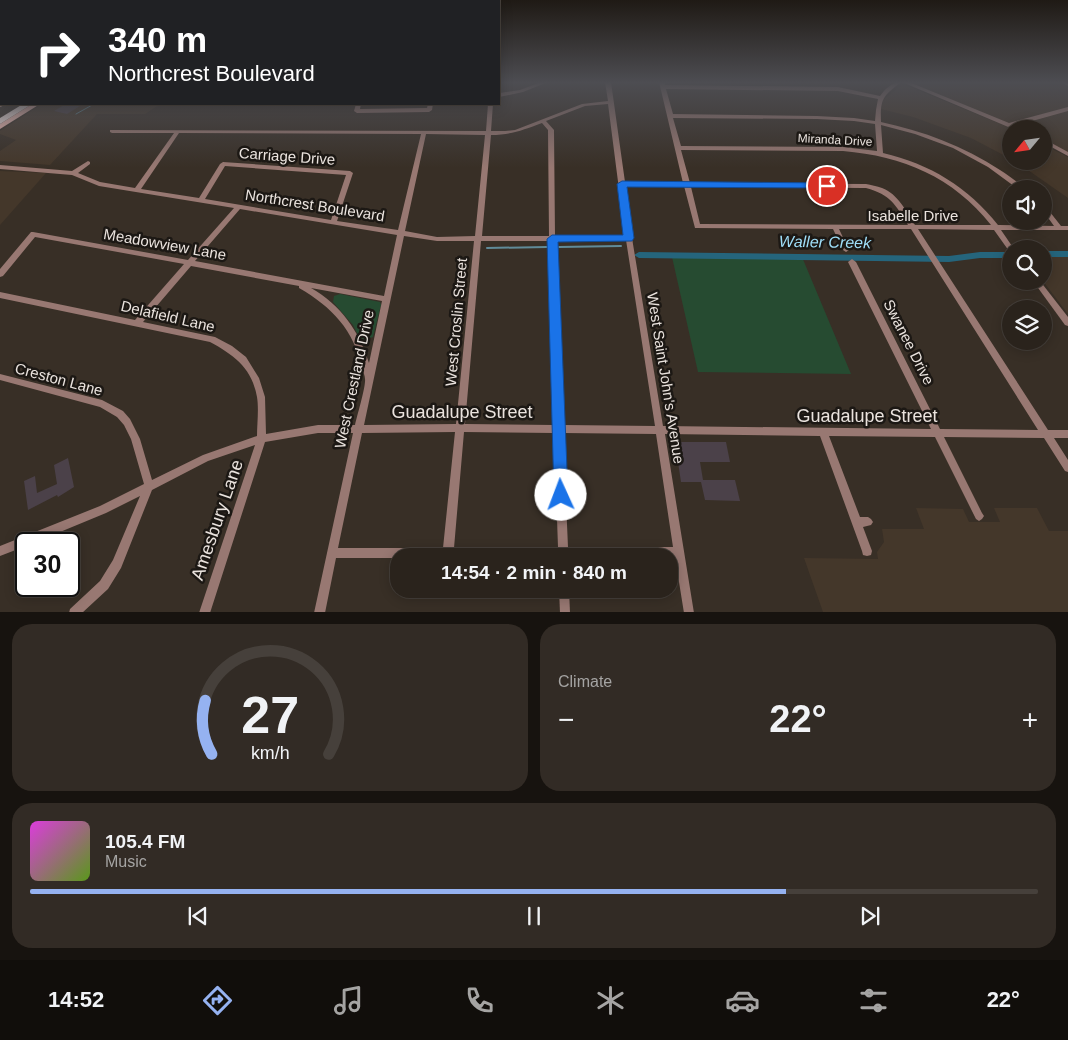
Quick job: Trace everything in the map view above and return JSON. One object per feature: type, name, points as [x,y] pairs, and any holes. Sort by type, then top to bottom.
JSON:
[{"type":"highway","points":[[0,122],[18,111]]},
{"type":"main road","points":[[0,127],[26,111]]},
{"type":"street","name":"West Croslin Street","points":[[448,548],[490,111]]},
{"type":"street","points":[[112,131],[513,132],[568,111]]},
{"type":"street","name":"West Saint John's Avenue","points":[[612,111],[629,238],[689,612]]},
{"type":"street","points":[[669,111],[686,184]]},
{"type":"street","points":[[878,111],[880,154]]},
{"type":"street","points":[[974,111],[1002,122]]},
{"type":"street","points":[[1028,120],[1062,111]]},
{"type":"street","points":[[670,116],[839,118],[880,123],[930,137],[1000,172],[1010,180]]},
{"type":"street","points":[[543,121],[551,130],[552,239],[563,548]]},
{"type":"street","points":[[137,190],[178,131]]},
{"type":"street","name":"West Crestland Drive","points":[[319,612],[424,132]]},
{"type":"street","points":[[1052,146],[1068,154]]},
{"type":"street","name":"Miranda Drive","points":[[678,148],[844,149],[880,154],[913,164],[949,182],[967,195],[1005,240]]},
{"type":"street","points":[[73,173],[88,163]]},
{"type":"street","name":"Carriage Drive","points":[[201,201],[222,164],[350,173],[333,223]]},
{"type":"street","name":"Northcrest Boulevard","points":[[0,167],[73,173],[99,184],[437,239],[629,238]]},
{"type":"street","points":[[622,184],[866,186],[881,190],[890,195],[915,228],[1068,468]]},
{"type":"street","name":"Isabelle Drive","points":[[686,184],[697,226],[1068,228]]},
{"type":"street","points":[[137,323],[188,262],[238,207]]},
{"type":"street","points":[[1052,219],[1059,228]]},
{"type":"street","points":[[835,227],[846,250]]},
{"type":"street","name":"Meadowview Lane","points":[[0,274],[33,234],[386,299]]},
{"type":"street","name":"Swanee Drive","points":[[852,262],[979,516]]},
{"type":"street","name":"Meadowview Lane","points":[[292,281],[323,298],[347,320],[360,346],[369,382]]},
{"type":"street","points":[[1043,290],[1068,323]]},
{"type":"street","name":"Delafield Lane","points":[[0,295],[212,339],[229,348],[243,359],[250,368],[259,387],[262,439]]},
{"type":"street","name":"Creston Lane","points":[[0,377],[102,404],[115,411],[124,418],[131,428],[149,486]]},
{"type":"street","name":"Guadalupe Street","points":[[0,551],[103,510],[206,458],[262,439],[309,430],[460,428],[1068,434]]},
{"type":"street","points":[[824,433],[867,551]]},
{"type":"street","name":"Amesbury Lane","points":[[204,612],[262,439]]},
{"type":"street","points":[[74,612],[104,585],[117,564],[149,486]]},
{"type":"street","points":[[856,522],[868,522]]},
{"type":"street","points":[[332,553],[390,553]]},
{"type":"street","points":[[564,598],[565,612]]},
{"type":"shaded area","points":[[32,111],[150,111],[145,114],[97,114],[50,165],[0,161],[0,151],[16,140],[0,134],[0,131]]},
{"type":"shaded area","points":[[887,111],[968,111],[1002,124],[1002,154],[971,138],[913,117]]},
{"type":"shaded area","points":[[973,111],[1068,111],[1068,154],[1052,145],[1052,120],[1002,120],[1002,122]]},
{"type":"shaded area","points":[[1052,149],[1068,157],[1068,198],[1052,187],[1052,180],[1042,180],[1028,170],[1052,170]]},
{"type":"shaded area","points":[[0,171],[46,173],[0,225]]},
{"type":"shaded area","points":[[1052,257],[1068,257],[1068,314],[1050,290],[1052,290]]},
{"type":"shaded area","points":[[916,508],[963,509],[969,522],[1000,522],[994,508],[1037,508],[1049,531],[1068,531],[1068,612],[823,612],[804,558],[878,559],[877,552],[884,542],[882,529],[924,529]]},
{"type":"green space","points":[[672,257],[802,257],[851,374],[698,372]]},
{"type":"green space","points":[[340,294],[380,302],[381,305],[373,337],[365,340],[359,337],[353,325],[333,302],[334,296]]},
{"type":"building","points":[[55,111],[73,111],[67,114]]},
{"type":"building","points":[[675,442],[726,442],[730,462],[700,462],[703,480],[735,480],[740,501],[705,500],[701,482],[681,482]]},
{"type":"building","points":[[68,458],[74,487],[58,497],[57,495],[28,510],[24,481],[35,476],[37,493],[57,484],[54,465]]},
{"type":"waterway","points":[[76,114],[82,111]]},
{"type":"waterway","name":"Waller Creek","points":[[559,247],[621,246]]},
{"type":"waterway","name":"Waller Creek","points":[[487,248],[547,247]]},
{"type":"waterway","name":"Waller Creek","points":[[1052,254],[1068,254]]},
{"type":"waterway","name":"Waller Creek","points":[[639,255],[949,259],[980,255],[1002,255]]},
{"type":"route","points":[[561,495],[552,239],[629,238],[622,184],[827,186]]}]
